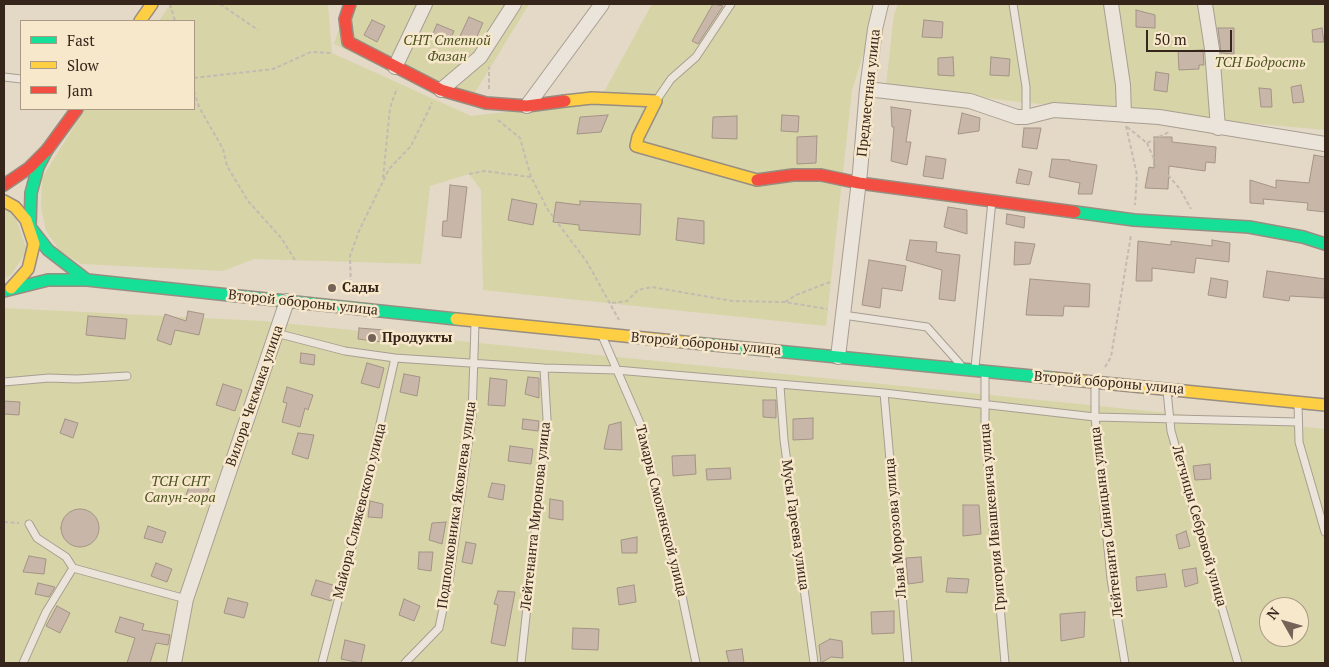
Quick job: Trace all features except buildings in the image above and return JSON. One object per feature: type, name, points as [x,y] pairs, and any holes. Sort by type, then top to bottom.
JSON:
[{"type":"main road","points":[[141,20],[152,4]]},
{"type":"main road","points":[[350,4],[345,19],[348,42],[441,90],[486,103],[527,106],[592,98],[656,101],[638,137],[636,146],[757,180],[821,175],[859,183],[1134,220],[1249,227],[1303,237],[1325,244]]},
{"type":"main road","points":[[7,289],[24,276],[32,261],[34,244],[30,227],[31,192],[38,167],[47,150],[76,110]]},
{"type":"main road","points":[[4,186],[29,168],[47,150]]},
{"type":"main road","points":[[4,201],[21,213],[48,250],[87,280]]},
{"type":"main road","name":"Второй обороны улица","points":[[7,289],[48,280],[87,280],[627,337],[1095,381],[1325,405]]},
{"type":"street","points":[[338,4],[346,30]]},
{"type":"street","points":[[395,67],[426,4]]},
{"type":"street","points":[[441,90],[480,57],[514,4]]},
{"type":"street","points":[[527,106],[602,4]]},
{"type":"street","name":"Предместная улица","points":[[838,357],[859,183],[867,89],[875,28],[881,4]]},
{"type":"street","points":[[1111,4],[1124,85],[1124,115]]},
{"type":"street","points":[[1205,4],[1212,49],[1218,128]]},
{"type":"street","points":[[867,89],[970,101],[1017,117],[1026,117],[1054,110],[1159,117],[1325,144]]},
{"type":"street","name":"Вилора Чекмака улица","points":[[174,663],[186,599],[287,301]]},
{"type":"lane","points":[[656,101],[671,80],[696,57],[731,4]]},
{"type":"lane","points":[[1013,4],[1026,87],[1026,117]]},
{"type":"lane","points":[[4,77],[20,79]]},
{"type":"lane","name":"Григория Ивашкевича улица","points":[[992,201],[975,370],[986,405],[984,435],[1005,663]]},
{"type":"lane","points":[[843,315],[927,327],[975,370]]},
{"type":"lane","name":"Подполковника Яковлева улица","points":[[405,663],[439,628],[450,575],[472,416],[475,321]]},
{"type":"lane","points":[[276,333],[345,351],[395,358],[544,368],[616,370],[780,386],[884,393],[1095,417],[1298,422]]},
{"type":"lane","name":"Тамары Смоленской улица","points":[[601,334],[640,423],[676,567],[696,663]]},
{"type":"lane","name":"Майора Слижевского улица","points":[[322,663],[355,534],[395,358]]},
{"type":"lane","name":"Лейтенанта Миронова улица","points":[[521,663],[547,419],[544,368]]},
{"type":"lane","points":[[4,382],[49,378],[76,379],[127,376]]},
{"type":"lane","name":"Лейтенанта Синицына улица","points":[[1095,381],[1095,417],[1111,580],[1125,663]]},
{"type":"lane","name":"Мусы Гареева улица","points":[[780,386],[784,440],[814,663]]},
{"type":"lane","name":"Летчицы Себровой улица","points":[[1166,388],[1174,440],[1238,663]]},
{"type":"lane","name":"Льва Морозова улица","points":[[884,393],[908,663]]},
{"type":"lane","points":[[1298,402],[1299,442],[1325,532]]},
{"type":"lane","points":[[29,524],[37,538],[66,557],[73,568],[186,599]]},
{"type":"lane","points":[[22,663],[46,612],[73,568]]},
{"type":"path","points":[[170,4],[175,20]]},
{"type":"path","points":[[220,4],[258,30]]},
{"type":"path","points":[[487,47],[491,78],[486,103],[502,125],[520,138],[531,177],[548,210],[587,262],[612,304],[627,337]]},
{"type":"path","points":[[195,78],[273,69],[311,52],[332,53]]},
{"type":"path","points":[[383,180],[390,108],[397,88]]},
{"type":"path","points":[[352,308],[350,256],[359,230],[389,169],[411,146],[441,90]]},
{"type":"path","points":[[195,94],[199,107],[224,149],[227,166],[248,200],[282,239],[295,260]]},
{"type":"path","points":[[1095,381],[1111,356],[1134,220],[1137,175],[1124,115]]},
{"type":"path","points":[[1147,143],[1154,159],[1180,189],[1190,207],[1206,224]]},
{"type":"path","points":[[469,174],[484,171],[531,177]]},
{"type":"path","points":[[786,302],[830,282]]},
{"type":"path","points":[[612,304],[627,300],[638,290],[652,287],[752,303],[786,302],[828,309]]},
{"type":"path","points":[[4,522],[29,524]]},
{"type":"green space","points":[[170,4],[328,4],[332,53],[471,116],[599,101],[652,4],[879,4],[852,90],[826,326],[483,290],[481,190],[469,174],[430,186],[421,264],[254,259],[223,271],[81,264],[60,251],[46,231],[41,208],[42,178],[84,110],[195,110],[195,20],[160,20]]},
{"type":"green space","name":"СНТ Степной Фазан","points":[[347,4],[529,4],[468,104],[446,98],[334,44]]},
{"type":"green space","name":"ТСН Бодрость","points":[[898,4],[1325,4],[1325,130],[1019,102],[886,85],[894,14]]},
{"type":"green space","points":[[4,205],[13,211],[27,250],[12,274],[4,279]]},
{"type":"green space","name":"ТСН СНТ Сапун-гора","points":[[4,308],[263,321],[1325,429],[1325,663],[4,663]]},
{"type":"traffic: fast","points":[[47,150],[38,167],[31,193],[30,227],[48,250],[87,280]]},
{"type":"traffic: fast","points":[[1075,212],[1134,220],[1249,227],[1303,237],[1325,244]]},
{"type":"traffic: fast","points":[[4,291],[48,280],[87,280],[456,319]]},
{"type":"traffic: fast","points":[[694,343],[1053,378]]},
{"type":"traffic: slow","points":[[141,20],[152,4]]},
{"type":"traffic: slow","points":[[565,101],[592,98],[656,101],[638,137],[636,146],[757,180]]},
{"type":"traffic: slow","points":[[4,201],[15,207],[26,220],[34,244],[28,269],[11,288]]},
{"type":"traffic: slow","points":[[456,319],[694,343]]},
{"type":"traffic: slow","points":[[1053,378],[1325,405]]},
{"type":"traffic: jam","points":[[350,4],[345,19],[348,42],[441,90],[486,103],[527,106],[565,101]]},
{"type":"traffic: jam","points":[[4,185],[29,168],[47,150],[76,110]]},
{"type":"traffic: jam","points":[[757,180],[793,175],[821,175],[859,183],[1075,212]]},
{"type":"place","name":"Сады","points":[[332,288]]},
{"type":"place","name":"Продукты","points":[[372,338]]}]
